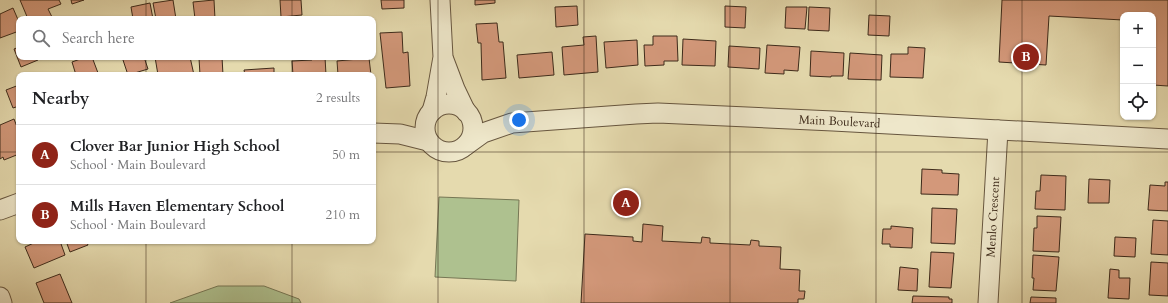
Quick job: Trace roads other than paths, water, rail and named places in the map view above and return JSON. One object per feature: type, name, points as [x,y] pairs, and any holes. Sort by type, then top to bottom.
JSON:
[{"type":"street","points":[[428,142],[425,134],[425,126],[427,118],[432,111],[436,97],[443,56],[440,0]]},
{"type":"street","points":[[443,56],[452,83],[466,113],[471,119],[472,126],[470,140],[465,146]]},
{"type":"street","name":"Main Boulevard","points":[[378,133],[408,125],[422,119],[436,108],[449,104],[456,106],[466,113],[480,118],[512,123],[636,114],[658,114],[998,130],[1168,140]]},
{"type":"street","name":"Main Boulevard","points":[[378,133],[400,134],[428,142],[439,150],[453,152],[484,133],[512,123]]},
{"type":"street","name":"Menlo Crescent","points":[[988,303],[998,130]]},
{"type":"street","points":[[0,210],[16,204]]},
{"type":"street","points":[[0,296],[2,303]]},
{"type":"place","name":"Mills Haven Elementary School","points":[[1026,57]]},
{"type":"place","name":"Clover Bar Junior High School","points":[[626,203]]}]
